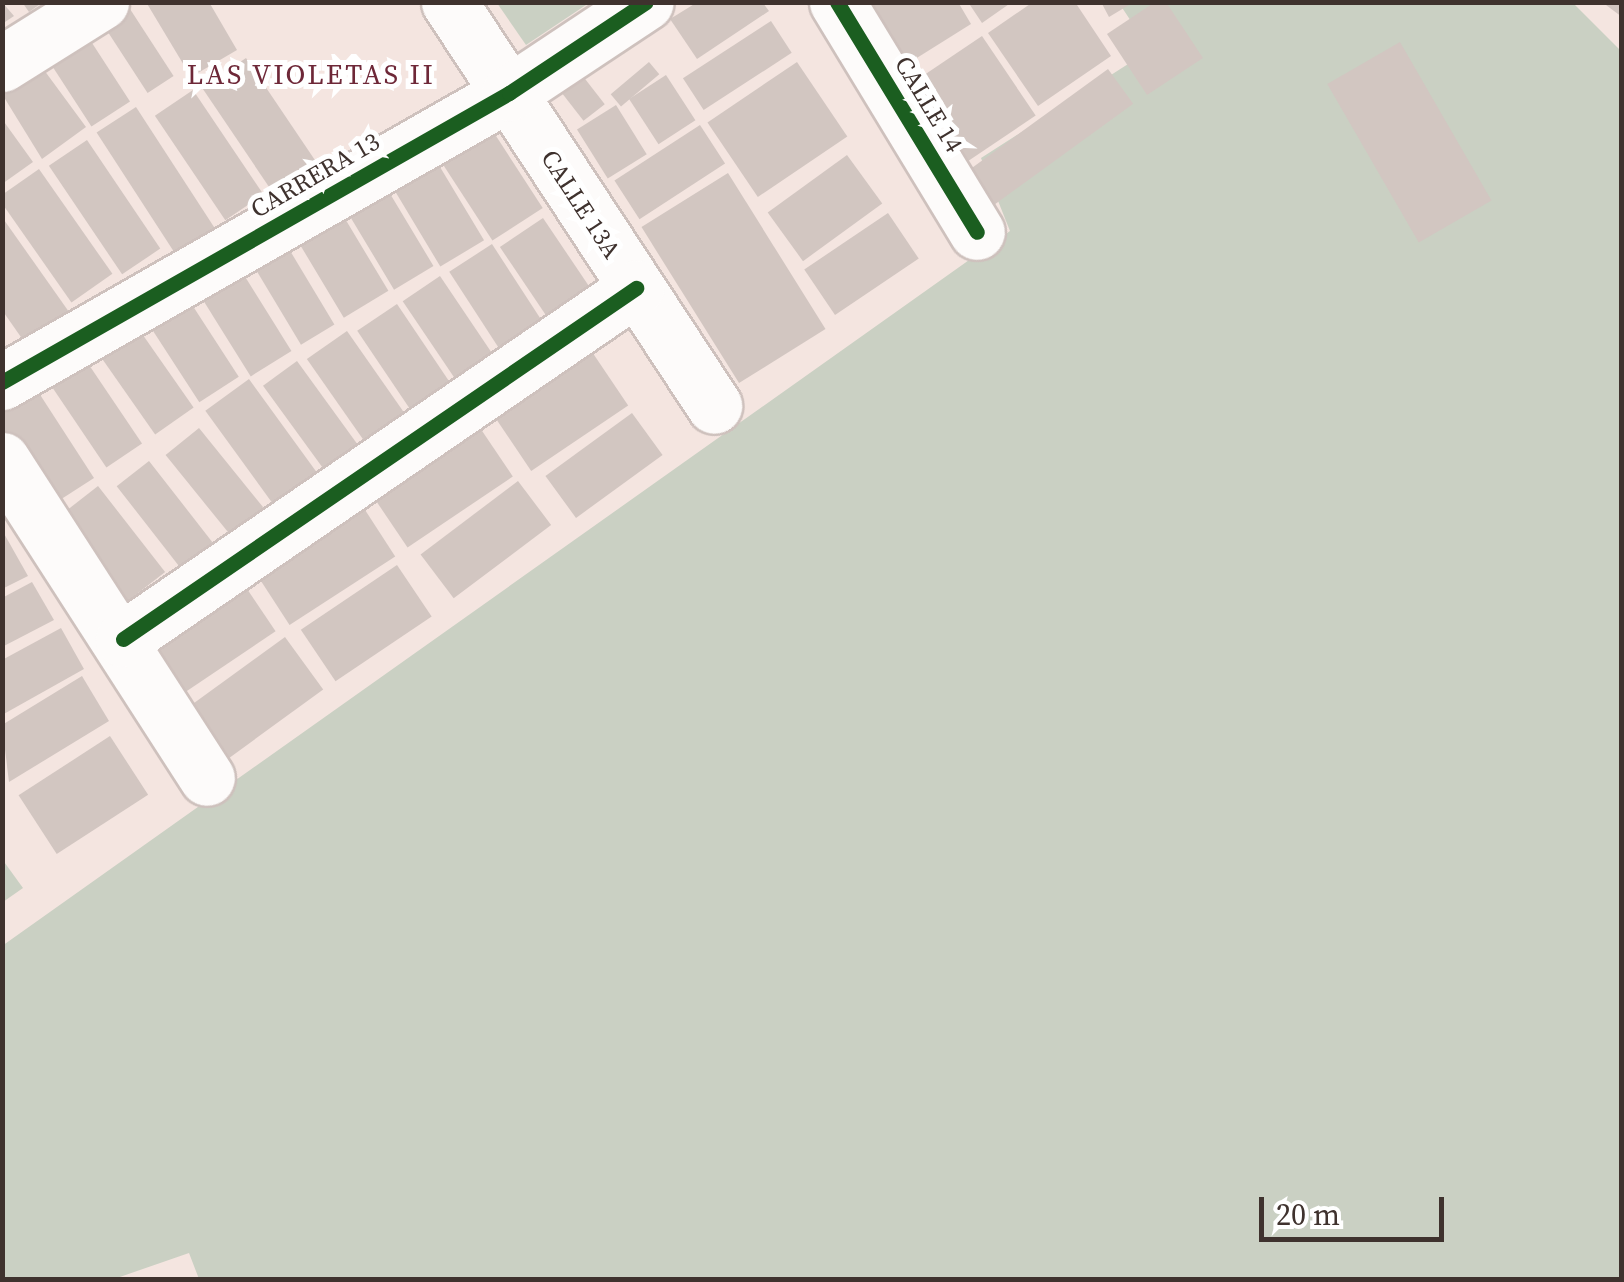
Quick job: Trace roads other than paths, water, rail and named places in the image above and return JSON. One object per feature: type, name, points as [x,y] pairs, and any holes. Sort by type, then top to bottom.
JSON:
[{"type":"street","points":[[2,64],[102,2]]},
{"type":"street","name":"CALLE 13A","points":[[449,2],[714,406]]},
{"type":"street","name":"CARRERA 13","points":[[2,382],[508,93],[646,2]]},
{"type":"street","name":"CALLE 14","points":[[837,2],[978,232]]},
{"type":"street","points":[[123,639],[636,288]]},
{"type":"street","points":[[2,460],[123,639],[207,778]]},
{"type":"district","name":"LAS VIOLETAS II","points":[[311,74]]}]
